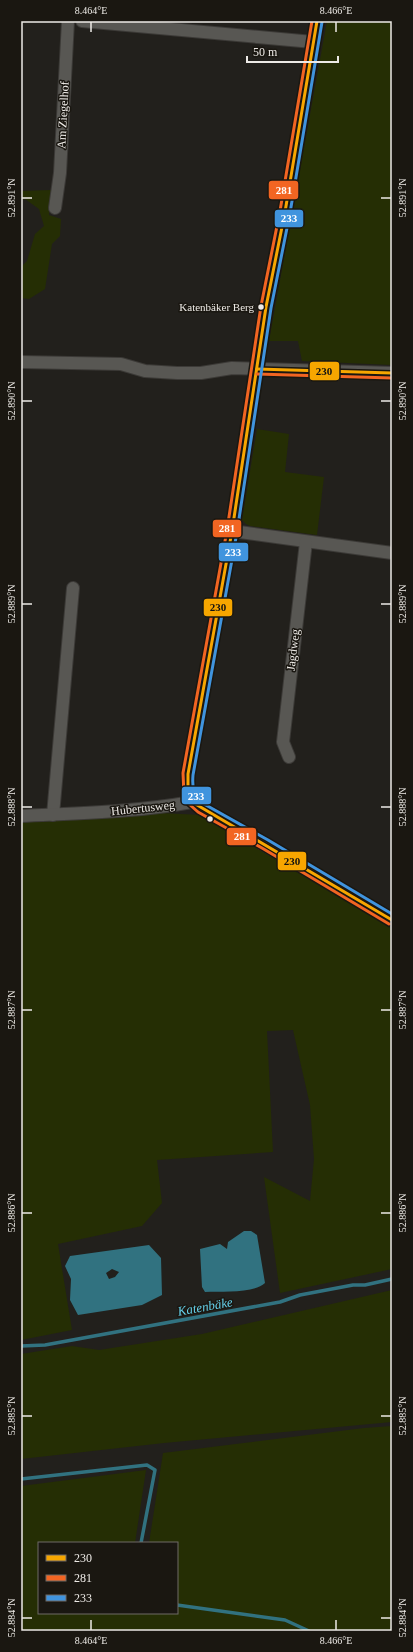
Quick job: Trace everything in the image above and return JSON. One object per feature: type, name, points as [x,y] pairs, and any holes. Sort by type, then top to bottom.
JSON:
[{"type":"street","name":"Am Ziegelhof","points":[[55,208],[60,173],[68,21]]},
{"type":"street","points":[[82,21],[313,42]]},
{"type":"street","points":[[192,802],[188,789],[188,774],[232,531],[266,307],[285,212],[317,21]]},
{"type":"street","points":[[21,362],[121,364],[145,371],[177,373],[201,373],[232,368],[392,374]]},
{"type":"street","points":[[232,531],[392,553]]},
{"type":"street","name":"Jagdweg","points":[[289,756],[282,742],[306,542]]},
{"type":"street","points":[[52,815],[73,588]]},
{"type":"street","name":"Hubertusweg","points":[[21,816],[164,807],[192,802],[392,920]]},
{"type":"green space","points":[[327,21],[392,21],[392,365],[302,361],[298,341],[269,341]]},
{"type":"green space","points":[[51,190],[49,215],[61,219],[60,236],[52,244],[45,289],[29,299],[21,298],[21,267],[27,261],[35,234],[44,226],[39,209],[25,199],[21,200],[21,191]]},
{"type":"green space","points":[[257,429],[289,434],[285,472],[324,477],[317,535],[250,526],[242,520]]},
{"type":"green space","points":[[160,813],[202,815],[392,929],[392,1269],[280,1293],[264,1177],[310,1201],[314,1159],[310,1105],[293,1030],[267,1031],[273,1152],[157,1160],[162,1203],[142,1226],[58,1244],[72,1330],[21,1340],[21,821]]},
{"type":"green space","points":[[392,1290],[392,1422],[164,1443],[21,1459],[21,1354],[72,1346],[99,1350],[202,1334]]},
{"type":"green space","points":[[392,1426],[392,1631],[21,1631],[21,1486],[146,1470],[135,1542],[38,1542],[38,1614],[178,1614],[178,1542],[149,1542],[163,1453],[364,1428]]},
{"type":"water","points":[[244,1231],[251,1231],[257,1235],[265,1283],[260,1287],[253,1289],[228,1292],[205,1292],[202,1287],[200,1249],[220,1244],[227,1249],[228,1242]]},
{"type":"water","points":[[149,1245],[161,1258],[162,1295],[142,1305],[78,1315],[70,1300],[71,1279],[65,1266],[70,1256]],"holes":[[[112,1269],[119,1272],[115,1277],[109,1279],[106,1273]]]},
{"type":"waterway","name":"Katenbäke","points":[[21,1346],[45,1345],[280,1302],[300,1295],[353,1285],[365,1285],[392,1279]]},
{"type":"waterway","points":[[21,1479],[147,1465],[155,1470],[141,1542]]},
{"type":"waterway","points":[[178,1605],[285,1620],[309,1631]]},
{"type":"transit line","name":"281","points":[[312,21],[280,211],[261,306],[227,530],[183,773],[184,795],[189,804],[198,812],[262,848],[389,924]]},
{"type":"transit line","name":"230","points":[[192,802],[188,789],[188,774],[232,531],[266,307],[285,212],[317,21]]},
{"type":"transit line","name":"233","points":[[322,22],[290,213],[271,308],[237,532],[193,775],[193,783],[195,794],[204,804],[268,840],[392,914]]},
{"type":"transit line","name":"230","points":[[257,369],[392,373]]},
{"type":"transit line","name":"281","points":[[257,374],[392,378]]},
{"type":"transit line","name":"230","points":[[192,802],[392,920]]},
{"type":"place","name":"Katenbäker Berg","points":[[261,307]]}]
